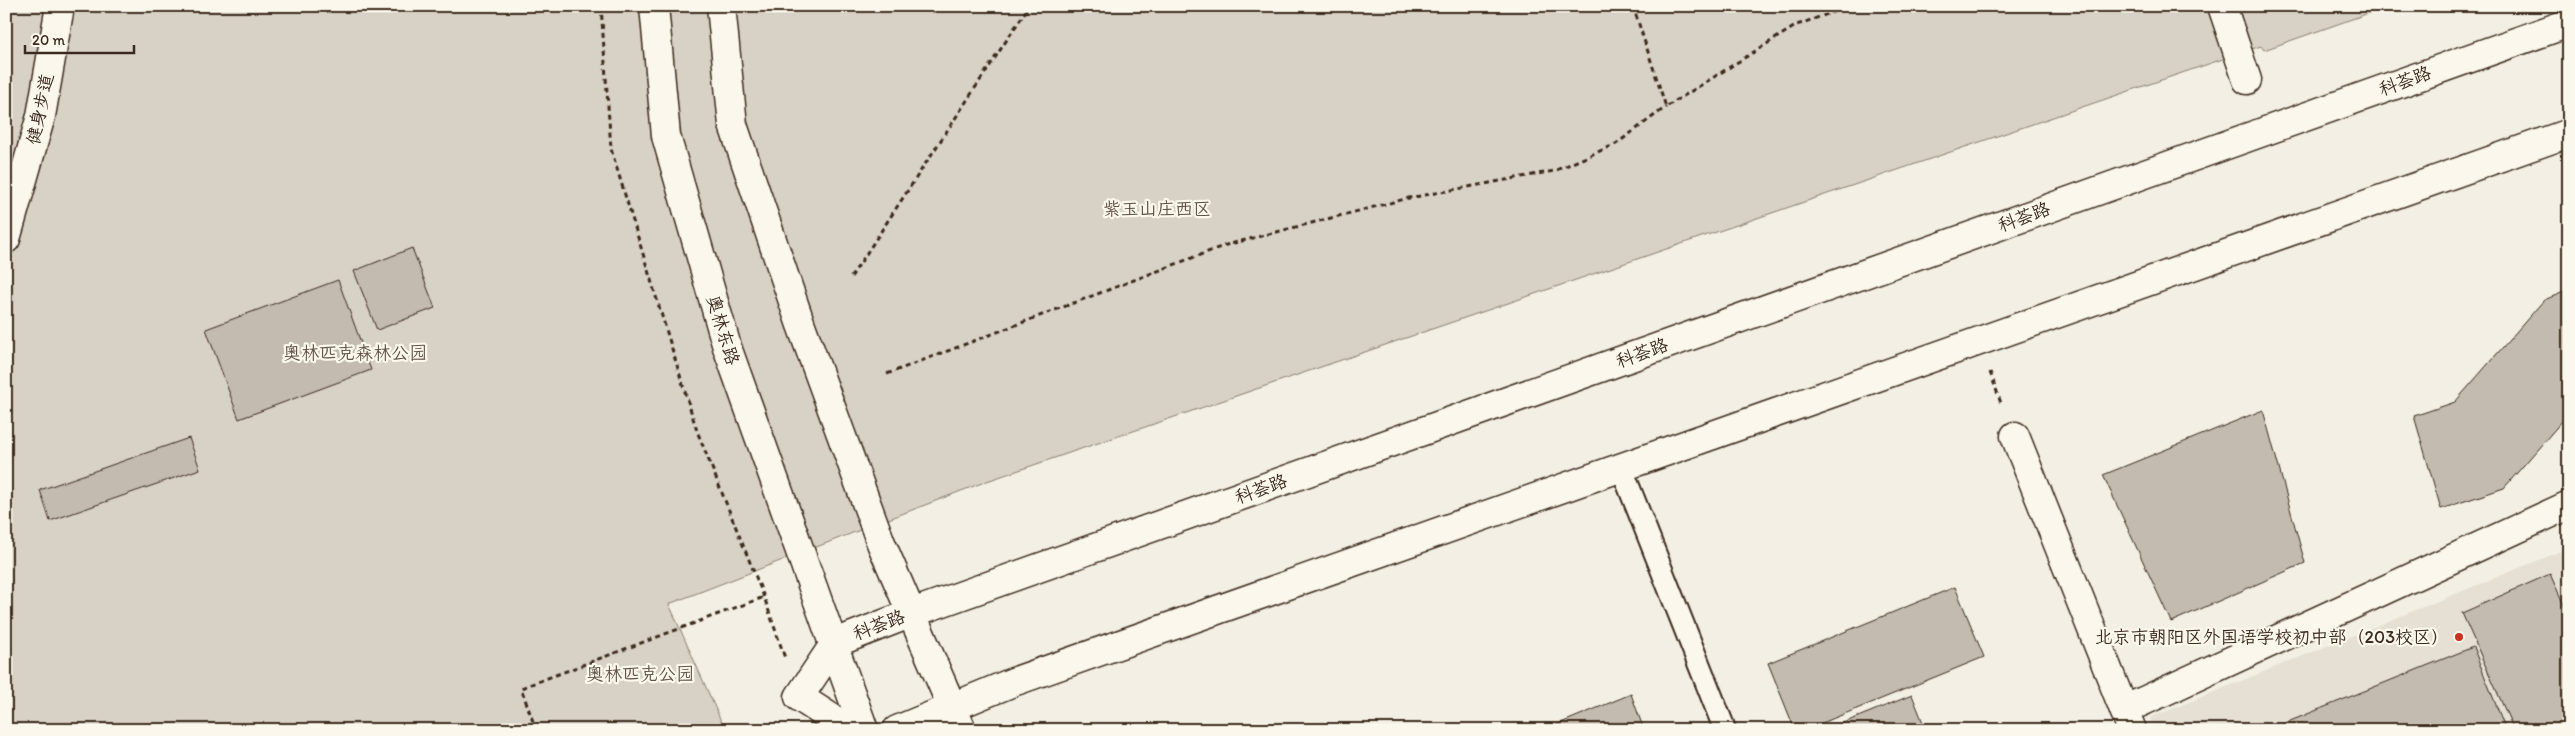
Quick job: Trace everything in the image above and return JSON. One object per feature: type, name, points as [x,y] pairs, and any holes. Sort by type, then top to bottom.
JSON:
[{"type":"main road","name":"健身步道","points":[[6,239],[41,116],[60,6]]},
{"type":"main road","name":"奥林东路","points":[[654,6],[666,136],[727,347],[864,730]]},
{"type":"main road","points":[[721,6],[733,125],[808,343],[881,543],[957,718]]},
{"type":"main road","points":[[2222,6],[2247,80]]},
{"type":"main road","name":"科荟路","points":[[799,697],[834,643],[912,613],[2569,23]]},
{"type":"main road","points":[[897,730],[957,718],[1022,678],[2569,133]]},
{"type":"main road","points":[[2015,436],[2128,720],[2569,505]]},
{"type":"main road","points":[[799,697],[850,730]]},
{"type":"lane","points":[[1621,467],[1725,730]]},
{"type":"path","points":[[601,6],[610,149],[697,431],[764,597],[799,697]]},
{"type":"path","points":[[851,277],[1028,6]]},
{"type":"path","points":[[1634,6],[1666,107]]},
{"type":"path","points":[[887,374],[1226,245],[1410,198],[1554,171],[1616,144],[1666,107],[1797,24],[1850,6]]},
{"type":"path","points":[[1981,340],[1993,385],[2015,436]]},
{"type":"path","points":[[536,730],[520,688],[764,597]]},
{"type":"shaded area","name":"北京市朝阳区外国语学校初中部（203校区）","points":[[2566,549],[2569,556],[2569,730],[2155,730],[2150,718]]},
{"type":"green space","name":"奥林匹克森林公园","points":[[6,6],[2389,6],[2264,50],[2261,46],[987,481],[669,604],[725,730],[6,730]]},
{"type":"building","points":[[412,248],[435,308],[377,330],[354,271]]},
{"type":"building","points":[[338,280],[371,370],[239,419],[206,329]]},
{"type":"building","points":[[2569,290],[2569,413],[2504,488],[2441,509],[2414,416],[2455,402],[2544,300]]},
{"type":"building","points":[[2263,410],[2305,563],[2171,622],[2103,475]]},
{"type":"building","points":[[189,438],[200,469],[50,521],[40,490]]},
{"type":"building","points":[[2550,574],[2569,616],[2569,730],[2514,730],[2462,613]]},
{"type":"building","points":[[1955,587],[1984,657],[1805,730],[1795,730],[1768,663]]},
{"type":"building","points":[[2473,647],[2506,730],[2268,730]]},
{"type":"building","points":[[1631,694],[1644,730],[1544,730]]},
{"type":"building","points":[[1912,695],[1926,730],[1826,730]]},
{"type":"place","name":"北京市朝阳区外国语学校初中部（203校区）","points":[[2459,637]]},
{"type":"park label","name":"紫玉山庄西区","points":[[1157,209]]},
{"type":"park label","name":"奥林匹克公园","points":[[640,674]]}]
